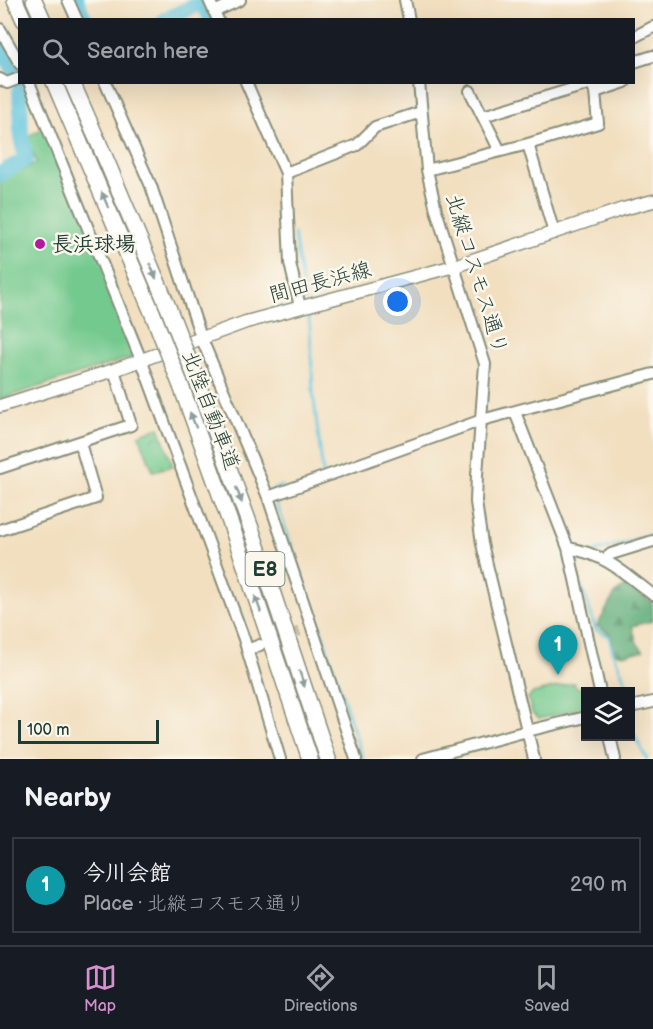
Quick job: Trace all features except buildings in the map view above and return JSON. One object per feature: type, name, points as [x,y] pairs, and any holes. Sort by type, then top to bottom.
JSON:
[{"type":"highway","points":[[15,0],[23,18]]},
{"type":"highway","points":[[34,0],[42,18]]},
{"type":"highway","name":"北陸自動車道","points":[[55,84],[181,386],[232,526],[310,759]]},
{"type":"highway","name":"北陸自動車道","points":[[73,84],[116,182],[197,381],[252,531],[328,759]]},
{"type":"main road","name":"間田長浜線","points":[[0,406],[114,370],[246,322],[454,266],[653,201]]},
{"type":"street","points":[[68,0],[75,18]]},
{"type":"street","points":[[209,0],[216,16],[240,0]]},
{"type":"street","points":[[405,0],[409,18]]},
{"type":"street","points":[[635,36],[653,27]]},
{"type":"street","points":[[0,29],[18,60]]},
{"type":"street","points":[[635,61],[653,56]]},
{"type":"street","points":[[0,79],[7,82],[16,79]]},
{"type":"street","points":[[30,84],[141,360],[247,650],[280,759]]},
{"type":"street","points":[[106,84],[151,186],[201,337],[268,497],[356,759]]},
{"type":"street","points":[[247,84],[286,173],[290,263],[300,307]]},
{"type":"street","name":"北縦コスモス通り","points":[[419,84],[427,170],[435,210],[485,364],[477,475],[479,524],[534,759]]},
{"type":"street","points":[[483,116],[589,84]]},
{"type":"street","points":[[427,170],[598,123],[592,84]]},
{"type":"street","points":[[595,92],[619,84]]},
{"type":"street","points":[[470,90],[500,151]]},
{"type":"street","points":[[286,173],[357,145],[375,127],[421,112]]},
{"type":"street","points":[[528,144],[554,233]]},
{"type":"street","points":[[0,468],[131,425],[114,370]]},
{"type":"street","points":[[268,497],[482,420],[653,374]]},
{"type":"street","points":[[515,412],[568,548],[599,687]]},
{"type":"street","points":[[0,529],[96,498],[80,443]]},
{"type":"street","points":[[605,559],[611,554],[653,541]]},
{"type":"street","points":[[568,548],[579,549],[605,559],[653,594]]},
{"type":"street","points":[[300,630],[311,626]]},
{"type":"street","points":[[247,650],[260,645]]},
{"type":"street","points":[[635,706],[653,702]]},
{"type":"street","points":[[423,759],[581,718]]},
{"type":"street","points":[[611,741],[615,759]]},
{"type":"green space","name":"長浜球場","points":[[47,126],[143,354],[0,399],[0,179],[37,163],[26,137]]},
{"type":"green space","points":[[159,427],[173,466],[153,471],[139,435]]},
{"type":"green space","points":[[627,585],[652,603],[653,621],[632,626],[637,643],[643,651],[622,655],[615,653],[610,634],[597,626],[616,592]]},
{"type":"green space","points":[[574,683],[575,687],[581,689],[581,709],[539,719],[532,713],[528,698],[533,693]]},
{"type":"waterway","points":[[76,0],[84,18]]},
{"type":"waterway","points":[[168,18],[203,2],[210,18]]},
{"type":"waterway","points":[[0,45],[18,77]]},
{"type":"waterway","points":[[0,174],[26,159],[21,138],[20,84]]},
{"type":"waterway","points":[[294,234],[305,301]]},
{"type":"waterway","points":[[307,310],[313,392],[323,474]]},
{"type":"waterway","points":[[282,486],[272,490],[363,759]]},
{"type":"waterway","points":[[594,552],[653,534]]},
{"type":"waterway","points":[[577,565],[577,562],[585,555]]},
{"type":"waterway","points":[[581,583],[596,630],[609,636],[613,653],[628,687]]},
{"type":"waterway","points":[[635,736],[647,759]]},
{"type":"tunnel","points":[[280,638],[300,631]]},
{"type":"place","name":"長浜球場","points":[[40,244]]},
{"type":"place","name":"今川会館","points":[[558,675]]}]
